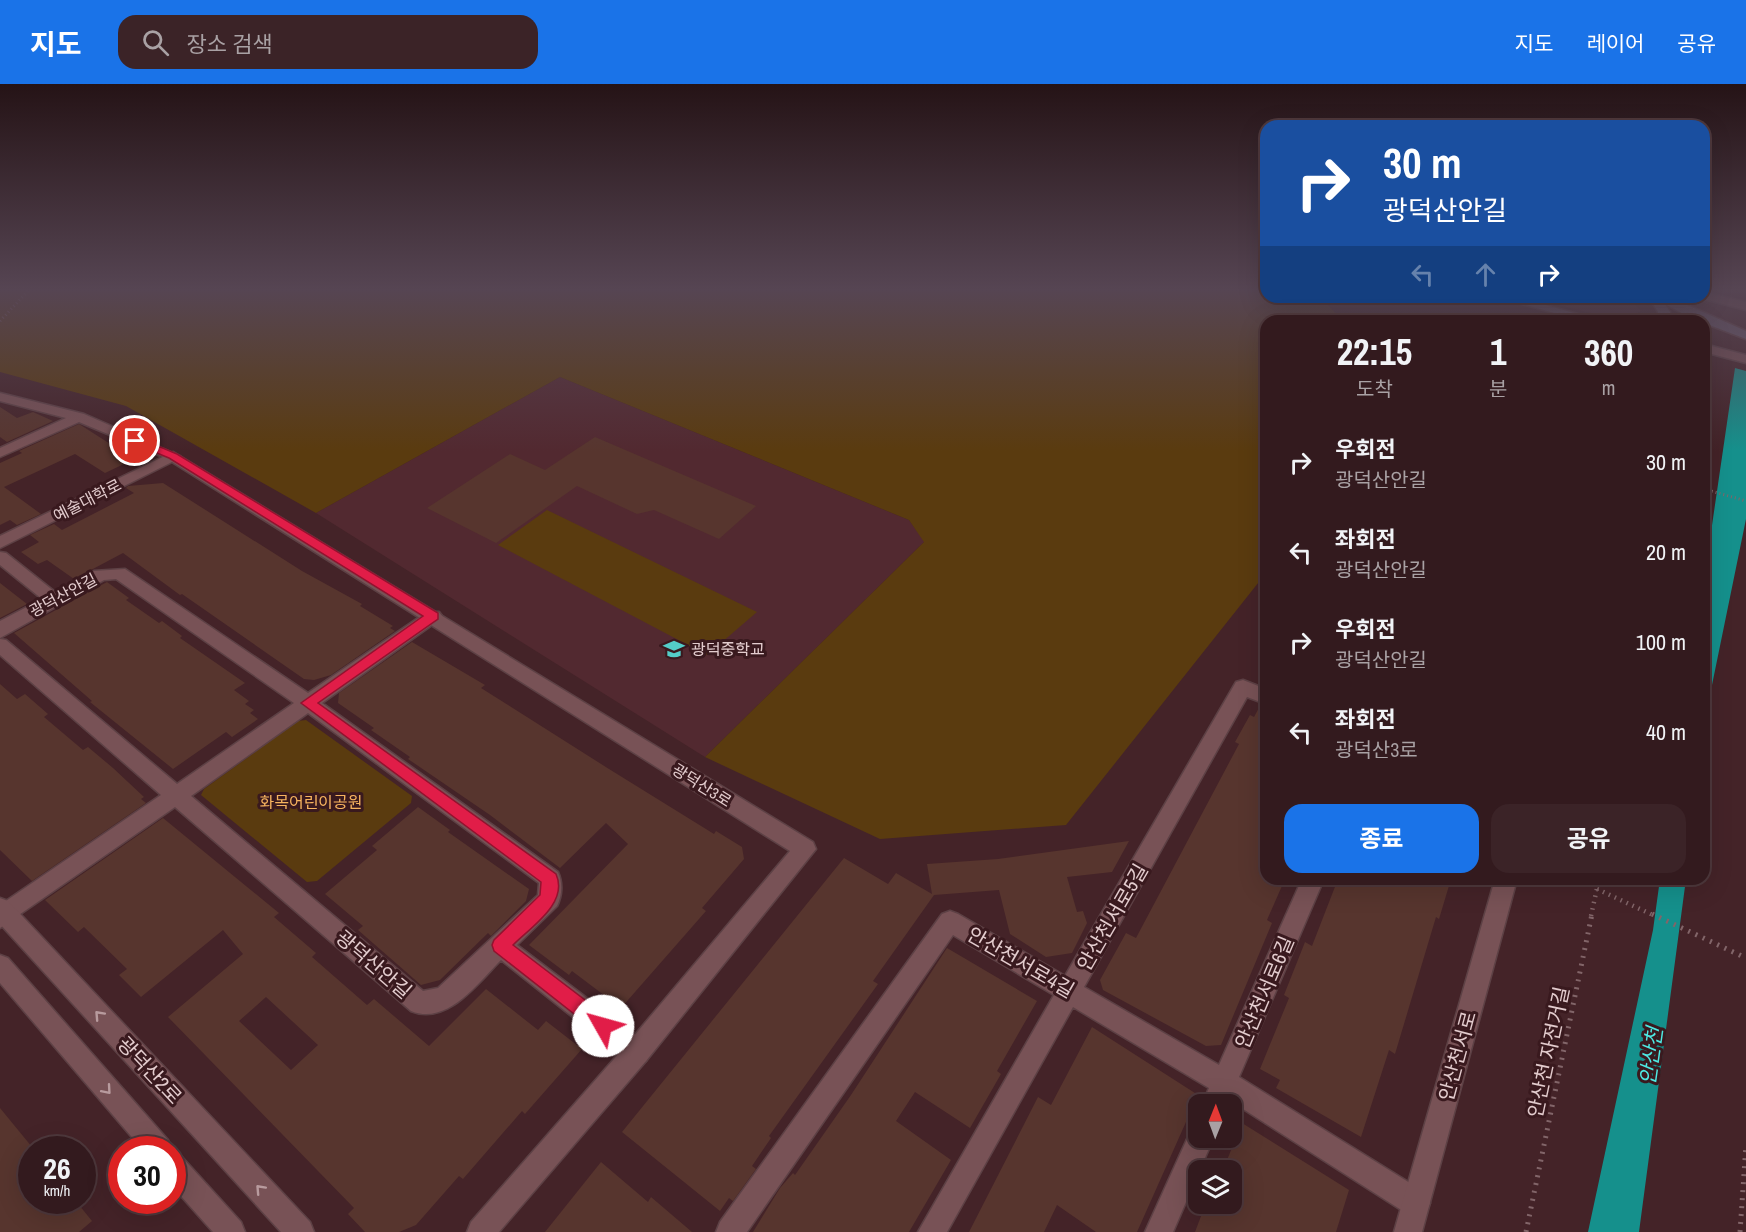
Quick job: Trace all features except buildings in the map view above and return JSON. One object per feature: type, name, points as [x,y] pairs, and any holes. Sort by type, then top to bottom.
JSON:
[{"type":"street","points":[[1710,350],[1746,359]]},
{"type":"street","name":"광덕산3로","points":[[0,397],[79,417],[173,456],[805,849],[637,1052],[481,1232]]},
{"type":"street","points":[[0,453],[79,417]]},
{"type":"street","name":"예술대학로","points":[[0,543],[173,456]]},
{"type":"street","points":[[0,557],[54,600]]},
{"type":"street","name":"광덕산안길","points":[[0,633],[3,628],[100,575],[119,573],[308,703],[550,879],[549,899],[444,999],[419,1003],[176,793],[0,645]]},
{"type":"street","points":[[2,913],[433,616]]},
{"type":"street","name":"안산천서로5길","points":[[932,1232],[1243,687],[1260,694]]},
{"type":"street","name":"안산천서로6길","points":[[1220,1094],[1310,885]]},
{"type":"street","name":"안산천서로","points":[[1408,1232],[1504,885]]},
{"type":"street","name":"광덕산2로","points":[[2,913],[300,1232]]},
{"type":"street","name":"안산천서로4길","points":[[730,1232],[950,921],[1070,990],[1220,1094]]},
{"type":"street","points":[[500,945],[637,1052]]},
{"type":"street","points":[[0,966],[148,1136]]},
{"type":"street","name":"안산천서로4길","points":[[1242,1106],[1416,1203]]},
{"type":"street","points":[[1159,1232],[1196,1148]]},
{"type":"street","points":[[186,1181],[231,1232]]},
{"type":"path","points":[[1710,491],[1746,501]]},
{"type":"path","name":"안산천 자전거길","points":[[1526,1232],[1598,885]]},
{"type":"path","points":[[1597,889],[1746,958]]},
{"type":"path","points":[[1740,1232],[1746,1145]]},
{"type":"shaded area","name":"광덕중학교","points":[[560,377],[909,520],[925,541],[705,757],[316,513]]},
{"type":"green space","points":[[0,345],[1260,345],[1260,581],[1066,825],[880,839],[705,757],[924,542],[909,520],[560,377],[316,513],[126,406],[0,372]]},
{"type":"green space","points":[[547,510],[757,612],[707,655],[498,545]]},
{"type":"green space","name":"화목어린이공원","points":[[306,720],[412,796],[411,803],[317,881],[307,882],[201,795],[204,789],[298,721]]},
{"type":"water","points":[[1735,368],[1746,371],[1746,519],[1710,699],[1710,539]]},
{"type":"water","name":"안산천","points":[[1659,885],[1685,885],[1639,1232],[1588,1232],[1653,930]]},
{"type":"place","name":"광덕중학교","points":[[674,649]]},
{"type":"route","points":[[135,441],[173,456],[433,616],[308,703],[550,879],[549,899],[500,945],[603,1026]]}]
